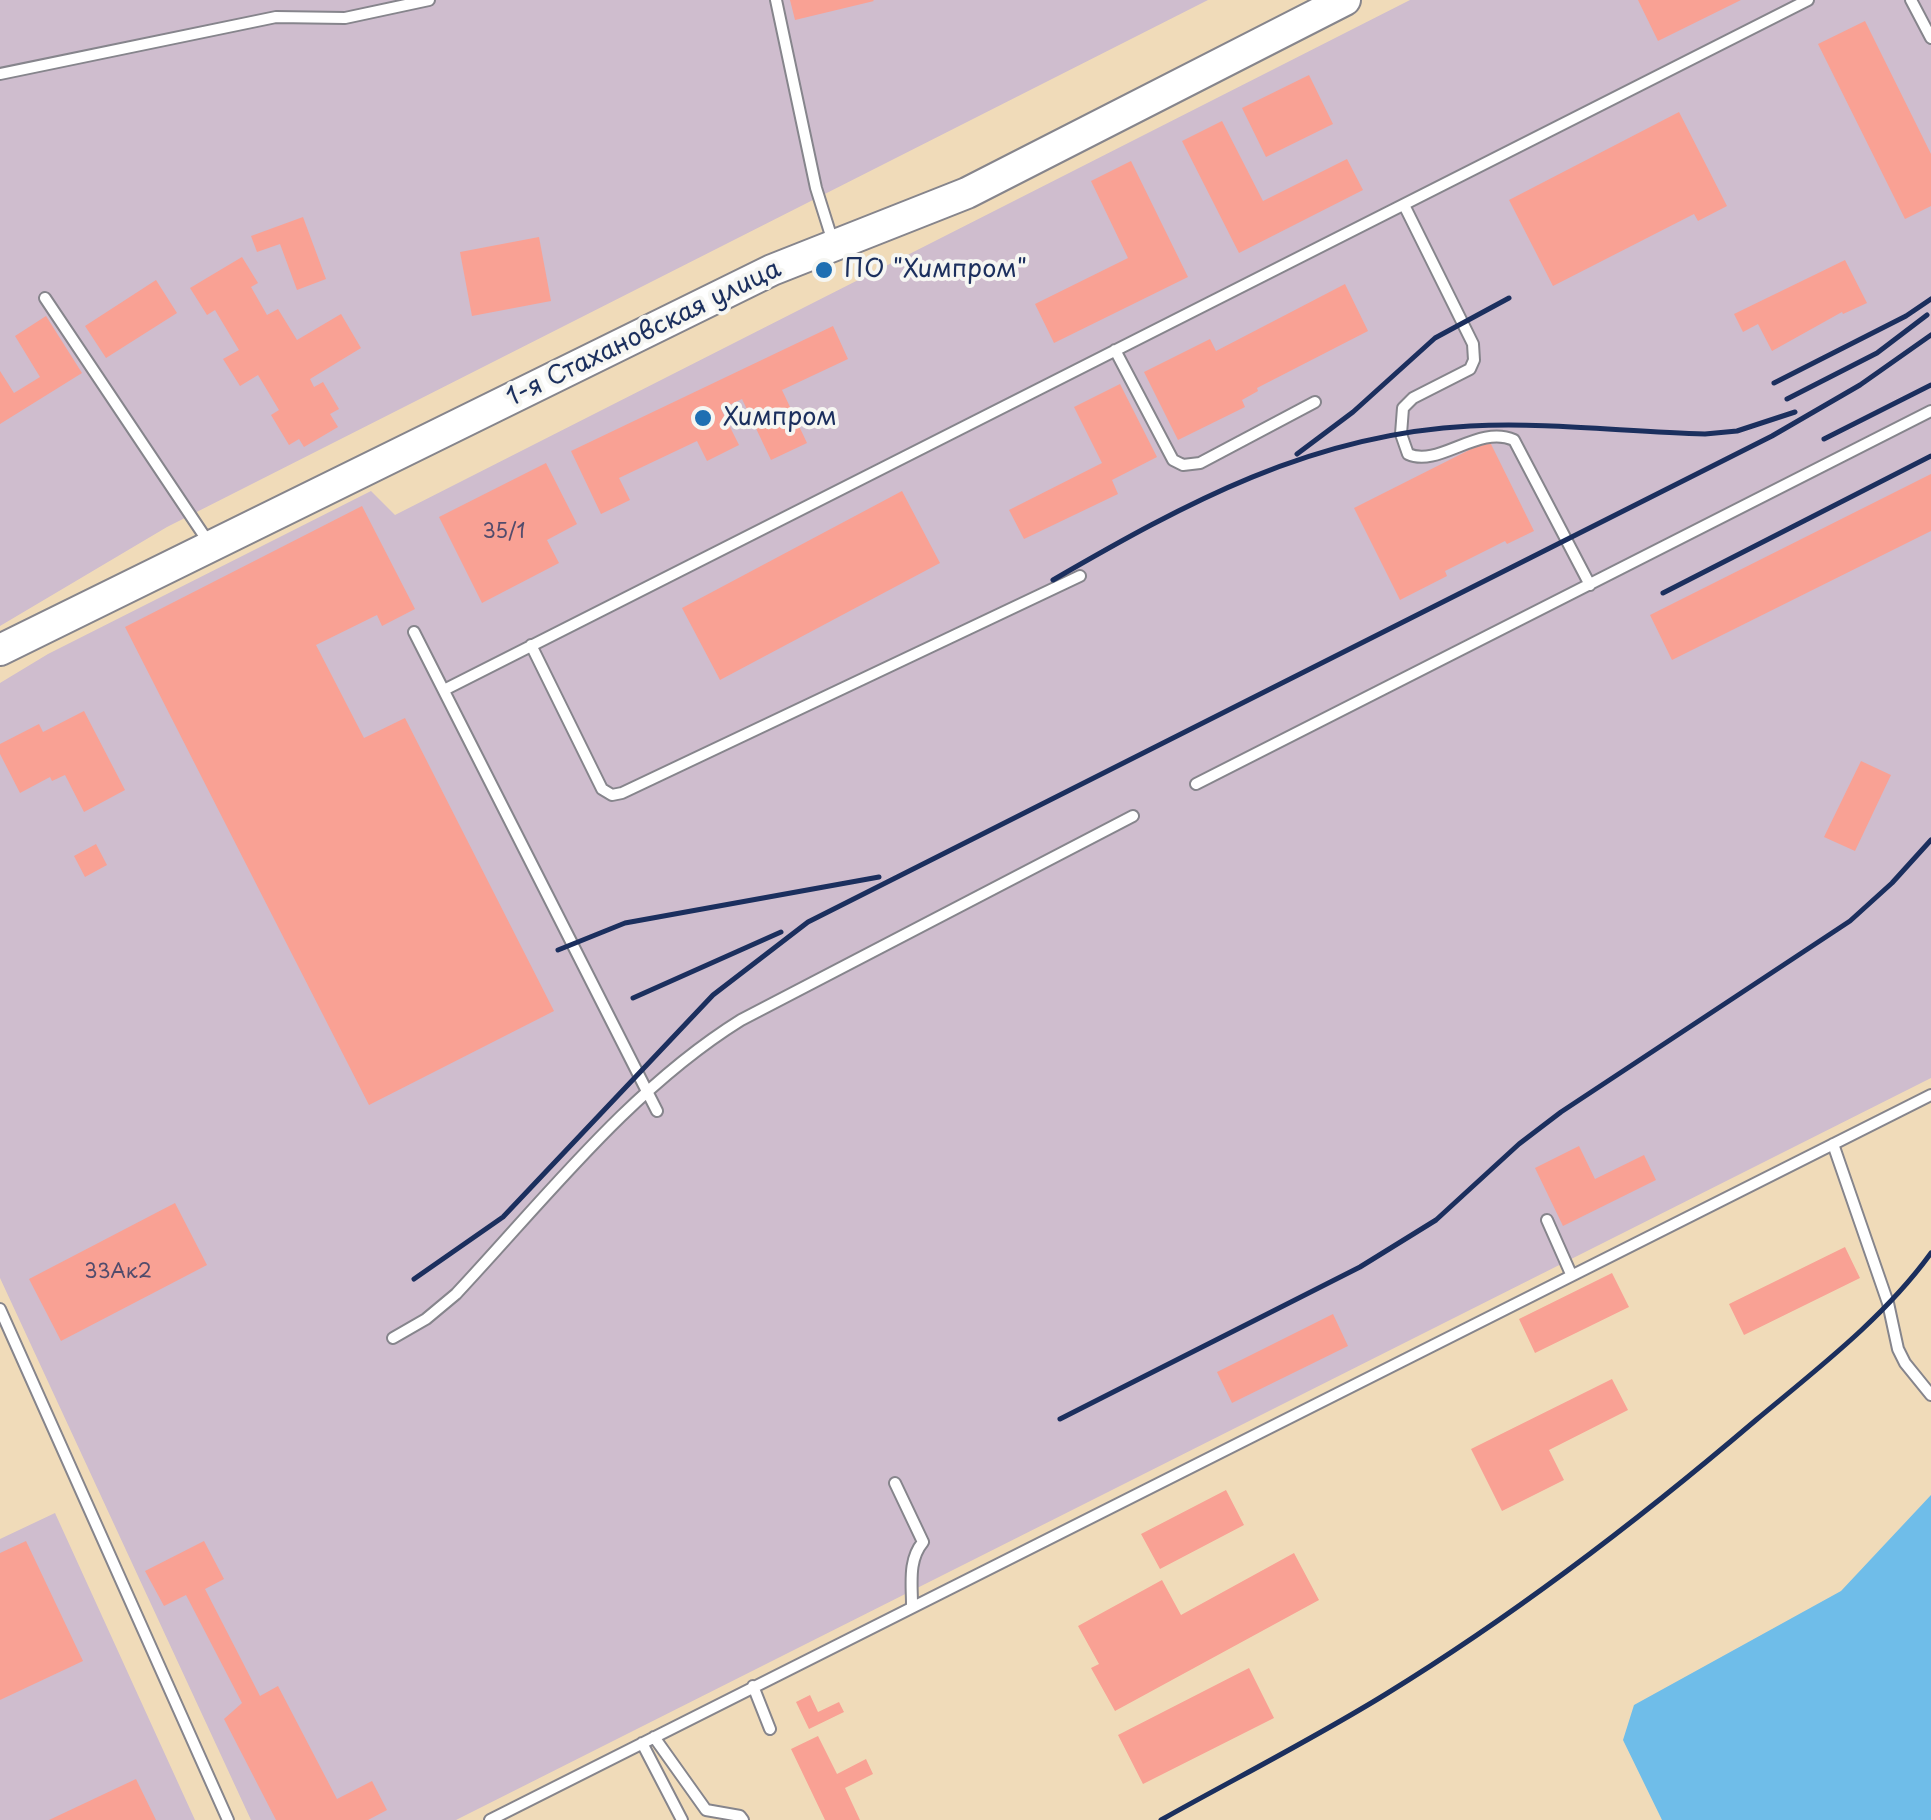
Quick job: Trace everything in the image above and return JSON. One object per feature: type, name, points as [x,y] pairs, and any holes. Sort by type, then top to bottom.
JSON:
[{"type":"main road","name":"1-я Стахановская улица","points":[[0,650],[772,270],[966,193],[1345,0]]},
{"type":"lane","points":[[0,74],[276,17],[346,18],[429,0]]},
{"type":"lane","points":[[776,0],[816,188],[834,245]]},
{"type":"lane","points":[[444,690],[1808,0]]},
{"type":"lane","points":[[1911,0],[1931,38]]},
{"type":"lane","points":[[1404,205],[1473,344],[1474,360],[1470,368],[1413,398],[1404,408],[1401,434],[1408,454],[1421,458],[1493,435],[1514,440],[1590,585]]},
{"type":"lane","points":[[45,298],[212,548]]},
{"type":"lane","points":[[1115,350],[1173,460],[1184,465],[1200,463],[1315,402]]},
{"type":"lane","points":[[1196,784],[1931,412]]},
{"type":"lane","points":[[530,646],[602,789],[612,795],[1080,576]]},
{"type":"lane","points":[[414,632],[657,1110]]},
{"type":"lane","points":[[393,1338],[426,1320],[456,1294],[646,1090],[690,1054],[740,1020],[1133,816]]},
{"type":"lane","points":[[490,1820],[1931,1095]]},
{"type":"lane","points":[[1833,1144],[1888,1303],[1898,1348],[1931,1395]]},
{"type":"lane","points":[[1547,1220],[1571,1274]]},
{"type":"lane","points":[[0,1308],[228,1820]]},
{"type":"lane","points":[[894,1483],[923,1542],[916,1550],[912,1570],[912,1605]]},
{"type":"lane","points":[[753,1686],[770,1729]]},
{"type":"lane","points":[[654,1736],[706,1810],[740,1816],[743,1820]]},
{"type":"lane","points":[[642,1743],[682,1820]]},
{"type":"shaded area","points":[[0,0],[1208,0],[167,527],[0,626]]},
{"type":"shaded area","points":[[1410,0],[1931,0],[1931,1078],[456,1820],[251,1820],[0,1278],[0,683],[48,654],[371,491],[395,515]]},
{"type":"shaded area","points":[[55,1513],[195,1820],[0,1820],[0,1539]]},
{"type":"water","points":[[1931,1495],[1931,1820],[1662,1820],[1623,1740],[1634,1705],[1841,1591]]},
{"type":"building","points":[[790,0],[873,0],[874,1],[795,20]]},
{"type":"building","points":[[1638,0],[1741,0],[1658,41]]},
{"type":"building","points":[[1865,21],[1931,154],[1931,206],[1905,219],[1818,44]]},
{"type":"building","points":[[1309,75],[1333,124],[1266,157],[1242,108]]},
{"type":"building","points":[[1679,112],[1727,206],[1698,221],[1694,214],[1553,286],[1509,200]]},
{"type":"building","points":[[1222,121],[1263,201],[1347,159],[1363,190],[1239,253],[1182,141]]},
{"type":"building","points":[[1131,161],[1188,277],[1054,343],[1035,304],[1128,258],[1091,181]]},
{"type":"building","points":[[303,217],[326,279],[297,290],[280,244],[257,252],[251,236]]},
{"type":"building","points":[[539,237],[551,301],[472,316],[460,252]]},
{"type":"building","points":[[242,257],[258,283],[251,287],[267,315],[278,309],[297,340],[341,314],[361,348],[310,379],[314,387],[323,382],[339,409],[330,414],[338,427],[304,447],[299,439],[289,445],[271,415],[279,410],[258,375],[240,386],[223,359],[239,350],[215,310],[207,315],[190,288]]},
{"type":"building","points":[[1845,260],[1867,303],[1842,312],[1772,351],[1758,324],[1743,332],[1734,314]]},
{"type":"building","points":[[156,280],[177,313],[106,358],[85,326]]},
{"type":"building","points":[[1345,284],[1368,331],[1257,388],[1242,400],[1245,407],[1178,440],[1144,372],[1210,339],[1216,351]]},
{"type":"building","points":[[46,316],[82,373],[0,424],[0,371],[14,393],[40,377],[15,336]]},
{"type":"building","points":[[833,326],[848,359],[782,390],[807,443],[771,460],[742,399],[721,409],[739,445],[707,461],[697,441],[619,478],[630,500],[601,514],[571,451]]},
{"type":"building","points":[[1120,384],[1157,457],[1112,480],[1118,494],[1024,539],[1009,510],[1102,463],[1074,407]]},
{"type":"building","points":[[1489,440],[1534,531],[1445,571],[1447,576],[1400,600],[1354,508]]},
{"type":"building","points":[[546,463],[577,524],[547,540],[559,563],[482,603],[439,517]]},
{"type":"building","points":[[1931,474],[1931,531],[1672,660],[1650,615]]},
{"type":"building","points":[[902,491],[940,563],[720,680],[682,608]]},
{"type":"building","points":[[362,506],[415,609],[382,626],[377,615],[316,645],[364,738],[405,718],[554,1011],[369,1105],[125,627]]},
{"type":"building","points":[[84,711],[125,790],[84,812],[65,775],[52,781],[50,777],[20,793],[0,754],[0,744],[39,724],[43,732]]},
{"type":"building","points":[[1861,761],[1891,775],[1855,851],[1824,837]]},
{"type":"building","points":[[96,844],[107,865],[85,877],[74,856]]},
{"type":"building","points":[[1579,1146],[1595,1179],[1644,1155],[1656,1180],[1563,1226],[1535,1168]]},
{"type":"building","points":[[175,1203],[207,1265],[61,1341],[29,1279]]},
{"type":"building","points":[[1845,1247],[1860,1278],[1744,1335],[1729,1304]]},
{"type":"building","points":[[1612,1273],[1629,1307],[1535,1353],[1519,1319]]},
{"type":"building","points":[[1333,1314],[1348,1346],[1232,1403],[1217,1372]]},
{"type":"building","points":[[1612,1379],[1628,1410],[1549,1450],[1564,1480],[1502,1511],[1471,1449]]},
{"type":"building","points":[[1226,1490],[1244,1525],[1160,1569],[1141,1534]]},
{"type":"building","points":[[26,1541],[83,1661],[0,1700],[0,1553]]},
{"type":"building","points":[[204,1541],[224,1579],[205,1589],[260,1696],[278,1686],[337,1799],[372,1781],[387,1810],[368,1820],[276,1820],[224,1719],[242,1703],[186,1595],[164,1606],[145,1571]]},
{"type":"building","points":[[1294,1553],[1319,1600],[1115,1711],[1091,1668],[1099,1664],[1078,1626],[1162,1580],[1181,1615]]},
{"type":"building","points":[[1249,1668],[1274,1718],[1143,1784],[1118,1735]]},
{"type":"building","points":[[810,1695],[818,1712],[839,1702],[844,1712],[809,1729],[796,1702]]},
{"type":"building","points":[[818,1736],[837,1774],[866,1759],[873,1774],[845,1788],[860,1820],[825,1820],[791,1749]]},
{"type":"building","points":[[136,1779],[156,1820],[49,1820]]},
{"type":"railway","points":[[1297,454],[1353,412],[1435,338],[1509,298]]},
{"type":"railway","points":[[1774,383],[1906,316],[1931,299]]},
{"type":"railway","points":[[1787,399],[1877,353],[1927,315]]},
{"type":"railway","points":[[414,1279],[503,1217],[713,995],[808,922],[1772,436],[1860,385],[1931,335]]},
{"type":"railway","points":[[1824,439],[1931,385]]},
{"type":"railway","points":[[1053,580],[1152,525],[1252,477],[1357,443],[1412,432],[1499,425],[1705,434],[1737,431],[1795,412]]},
{"type":"railway","points":[[1663,593],[1931,456]]},
{"type":"railway","points":[[1060,1419],[1360,1267],[1436,1220],[1519,1144],[1561,1112],[1850,921],[1931,840]]},
{"type":"railway","points":[[558,950],[625,923],[879,877]]},
{"type":"railway","points":[[633,998],[781,932]]},
{"type":"railway","points":[[1161,1820],[1386,1694],[1576,1564],[1849,1342],[1931,1253]]},
{"type":"place","name":"ПО \"Химпром\"","points":[[824,270]]},
{"type":"place","name":"Химпром","points":[[703,418]]}]
